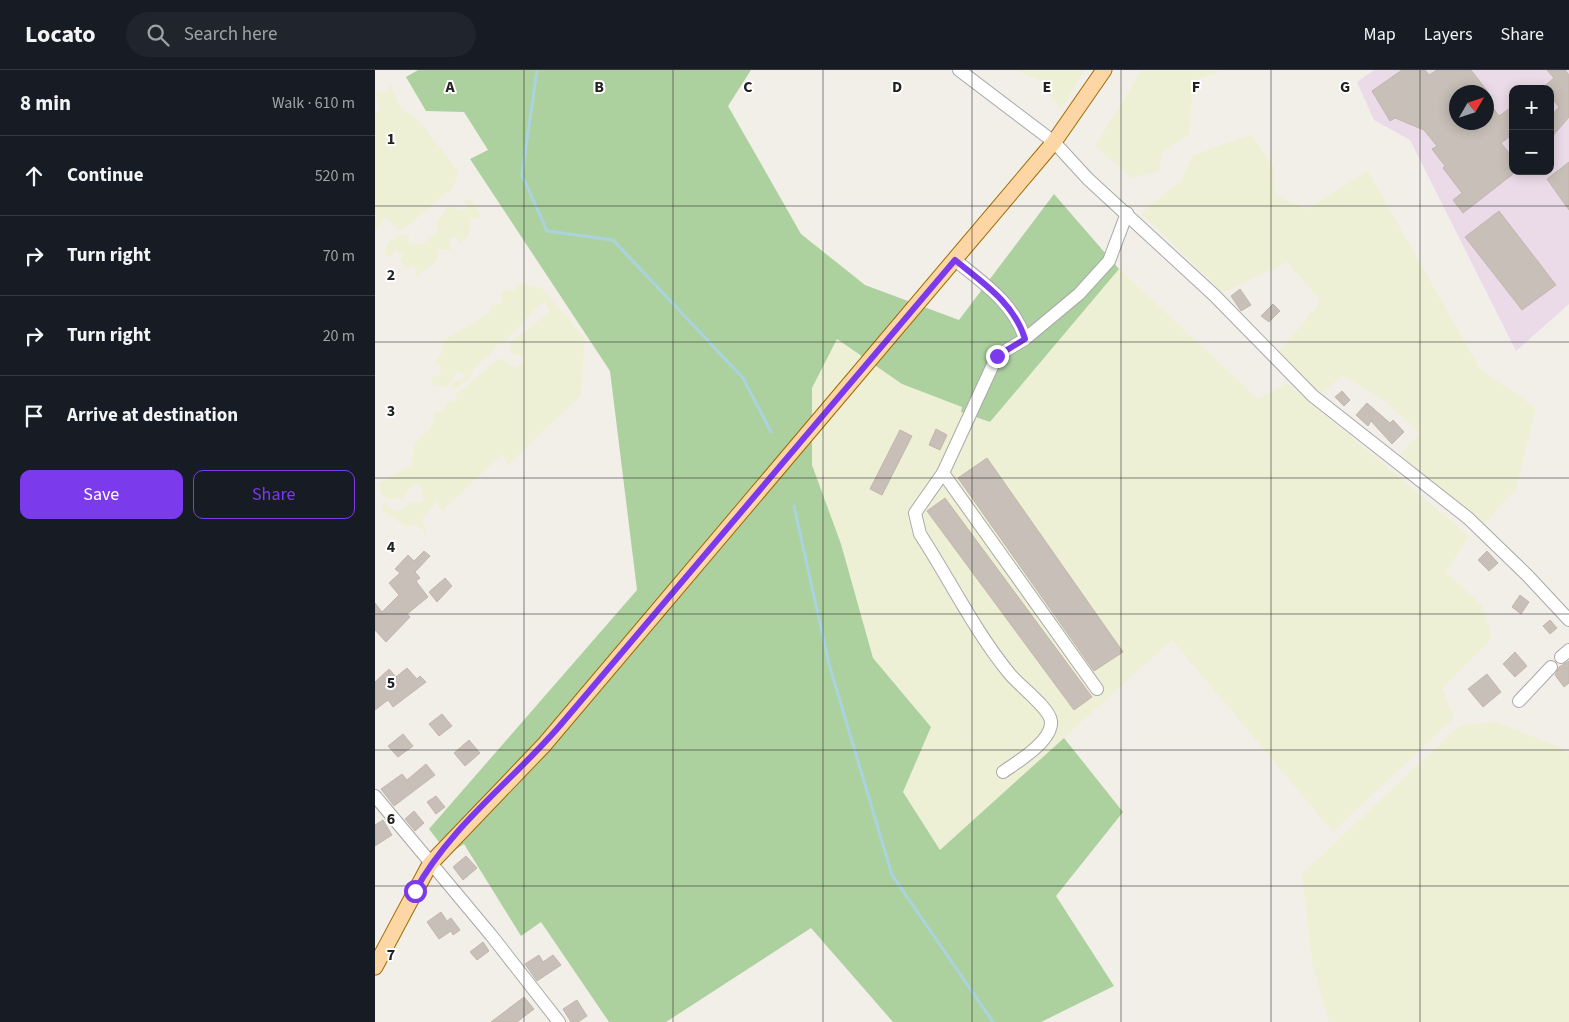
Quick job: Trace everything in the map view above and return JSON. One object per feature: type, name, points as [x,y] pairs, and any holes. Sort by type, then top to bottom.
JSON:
[{"type":"main road","points":[[375,967],[430,864],[544,745],[1054,142],[1104,70]]},
{"type":"street","points":[[959,70],[1054,142],[1088,179],[1214,294],[1313,396],[1468,518],[1528,576],[1569,620]]},
{"type":"street","points":[[1003,772],[1039,745],[1049,732],[1051,721],[1047,711],[1014,679],[995,655],[920,534],[915,512],[943,473],[992,363],[997,356],[1025,339],[1079,294],[1109,261],[1127,213]]},
{"type":"street","points":[[955,260],[1010,308],[1020,323],[1025,339]]},
{"type":"street","points":[[943,473],[1097,689]]},
{"type":"street","points":[[1519,701],[1551,667]]},
{"type":"street","points":[[375,796],[491,935],[559,1022]]},
{"type":"shaded area","points":[[1374,70],[1569,70],[1569,304],[1516,351],[1410,140],[1374,120],[1357,82]]},
{"type":"green space","points":[[418,70],[751,70],[728,106],[801,234],[865,285],[959,320],[1054,194],[1119,269],[990,422],[961,412],[962,407],[902,384],[837,339],[812,388],[812,465],[841,544],[873,658],[931,727],[903,792],[940,850],[1064,738],[1123,812],[1056,896],[1114,986],[1041,1022],[893,1022],[811,928],[666,1022],[609,1022],[541,922],[521,936],[464,844],[448,854],[429,829],[637,590],[610,371],[470,159],[488,150],[464,112],[426,111],[406,77]]},
{"type":"green space","points":[[1016,70],[1085,70],[1061,109],[1048,93],[1044,82]]},
{"type":"green space","points":[[1142,70],[1218,70],[1217,73],[1194,81],[1189,135],[1162,153],[1159,171],[1132,178],[1095,146]]},
{"type":"green space","points":[[390,84],[401,108],[419,121],[459,172],[453,187],[404,229],[400,231],[386,217],[375,231],[375,114],[380,108],[375,91],[380,93],[387,91]]},
{"type":"green space","points":[[1251,135],[1274,167],[1275,195],[1306,209],[1368,171],[1480,369],[1536,408],[1516,489],[1484,524],[1400,455],[1420,433],[1382,399],[1343,376],[1321,393],[1279,352],[1321,301],[1287,262],[1223,293],[1141,213],[1181,181],[1193,155]]},
{"type":"green space","points":[[472,199],[482,218],[471,218],[469,235],[460,243],[455,236],[449,239],[452,250],[439,249],[437,261],[416,276],[416,268],[413,265],[408,269],[404,268],[404,264],[399,262],[403,254],[395,250],[392,256],[387,257],[384,250],[390,240],[395,240],[398,234],[409,236],[409,243],[423,244],[437,231],[436,222],[449,207],[464,210],[468,206],[463,200]]},
{"type":"green space","points":[[1119,269],[1258,399],[1287,383],[1469,536],[1446,572],[1482,605],[1492,638],[1442,688],[1454,718],[1333,832],[1172,640],[940,850],[903,792],[931,727],[873,658],[841,544],[812,465],[812,388],[837,339],[902,384],[963,407],[961,412],[990,422]]},
{"type":"green space","points":[[520,284],[542,288],[585,339],[581,395],[508,465],[502,454],[442,511],[437,501],[422,519],[427,534],[416,524],[406,527],[383,511],[383,501],[394,512],[403,509],[411,502],[423,502],[422,487],[414,483],[403,498],[389,499],[382,495],[378,484],[411,465],[415,443],[430,428],[435,412],[444,410],[449,400],[455,402],[456,394],[500,358],[516,368],[524,361],[519,354],[512,354],[509,343],[550,312],[546,303],[539,305],[503,344],[495,346],[488,357],[475,366],[469,378],[455,389],[450,386],[453,381],[461,381],[464,376],[458,371],[448,386],[436,386],[431,383],[432,377],[441,375],[439,364],[434,363],[440,356],[444,340],[489,313],[491,306],[502,303],[502,291],[514,290]]},
{"type":"green space","points":[[1496,722],[1562,748],[1569,755],[1569,1022],[1329,1022],[1313,968],[1302,874],[1460,725]]},
{"type":"building","points":[[1402,70],[1425,70],[1429,75],[1437,70],[1471,70],[1483,85],[1449,85],[1449,130],[1494,130],[1494,109],[1499,116],[1509,109],[1509,137],[1501,143],[1509,153],[1509,175],[1512,175],[1463,213],[1453,200],[1462,193],[1443,168],[1445,166],[1432,149],[1437,146],[1424,130],[1395,118],[1390,121],[1372,91]]},
{"type":"building","points":[[1547,70],[1565,70],[1569,75],[1569,117],[1554,134],[1554,113],[1559,107],[1554,101],[1554,85],[1546,85],[1554,78]]},
{"type":"building","points":[[1569,162],[1569,210],[1547,179]]},
{"type":"building","points":[[1499,211],[1556,285],[1522,310],[1465,237]]},
{"type":"building","points":[[1240,289],[1251,305],[1241,311],[1231,296]]},
{"type":"building","points":[[1273,304],[1280,311],[1269,322],[1261,316]]},
{"type":"building","points":[[1342,391],[1350,400],[1344,406],[1335,397]]},
{"type":"building","points":[[1367,403],[1390,423],[1393,420],[1404,432],[1392,444],[1371,421],[1368,426],[1356,415]]},
{"type":"building","points":[[936,429],[947,435],[940,450],[929,445]]},
{"type":"building","points":[[900,430],[912,436],[882,495],[870,489]]},
{"type":"building","points":[[987,458],[1123,652],[1094,671],[958,478]]},
{"type":"building","points":[[945,498],[1092,697],[1074,710],[927,511]]},
{"type":"building","points":[[424,551],[430,556],[415,572],[420,578],[416,581],[428,597],[407,614],[410,617],[386,642],[375,630],[375,603],[382,612],[399,595],[389,583],[400,573],[395,569],[408,555],[414,561]]},
{"type":"building","points":[[1487,551],[1498,563],[1489,571],[1478,560]]},
{"type":"building","points":[[445,578],[452,586],[437,602],[429,592]]},
{"type":"building","points":[[1520,595],[1529,602],[1521,614],[1512,607]]},
{"type":"building","points":[[1550,620],[1557,628],[1550,634],[1543,626]]},
{"type":"building","points":[[1515,652],[1527,666],[1515,677],[1503,664]]},
{"type":"building","points":[[1569,661],[1569,683],[1564,687],[1555,675],[1559,667]]},
{"type":"building","points":[[407,668],[417,679],[420,676],[426,682],[393,707],[388,700],[375,710],[375,682],[389,669],[396,677]]},
{"type":"building","points":[[1487,674],[1501,692],[1483,707],[1468,689]]},
{"type":"building","points":[[442,714],[452,726],[439,736],[429,724]]},
{"type":"building","points":[[403,734],[413,746],[398,757],[388,746]]},
{"type":"building","points":[[469,740],[480,753],[465,766],[454,753]]},
{"type":"building","points":[[426,764],[435,775],[394,806],[381,789],[402,774],[407,780]]},
{"type":"building","points":[[436,796],[445,807],[436,814],[427,802]]},
{"type":"building","points":[[414,811],[424,823],[415,831],[405,819]]},
{"type":"building","points":[[383,820],[392,835],[375,846],[375,825]]},
{"type":"building","points":[[466,856],[477,868],[463,880],[453,867]]},
{"type":"building","points":[[441,912],[447,921],[451,918],[460,930],[453,935],[451,931],[439,939],[427,922]]},
{"type":"building","points":[[483,942],[489,951],[477,960],[470,952]]},
{"type":"building","points":[[539,955],[543,962],[553,955],[561,965],[537,981],[525,964]]},
{"type":"building","points":[[524,997],[534,1009],[517,1022],[491,1022]]},
{"type":"building","points":[[577,1000],[587,1016],[578,1022],[571,1022],[563,1009]]},
{"type":"waterway","points":[[537,70],[522,175],[547,231],[613,240],[743,378],[771,432]]},
{"type":"waterway","points":[[794,506],[829,664],[892,875],[993,1022]]},
{"type":"route","points":[[415,891],[430,864],[447,843],[544,745],[955,260],[991,289],[1010,308],[1020,323],[1025,339],[997,356]]}]
